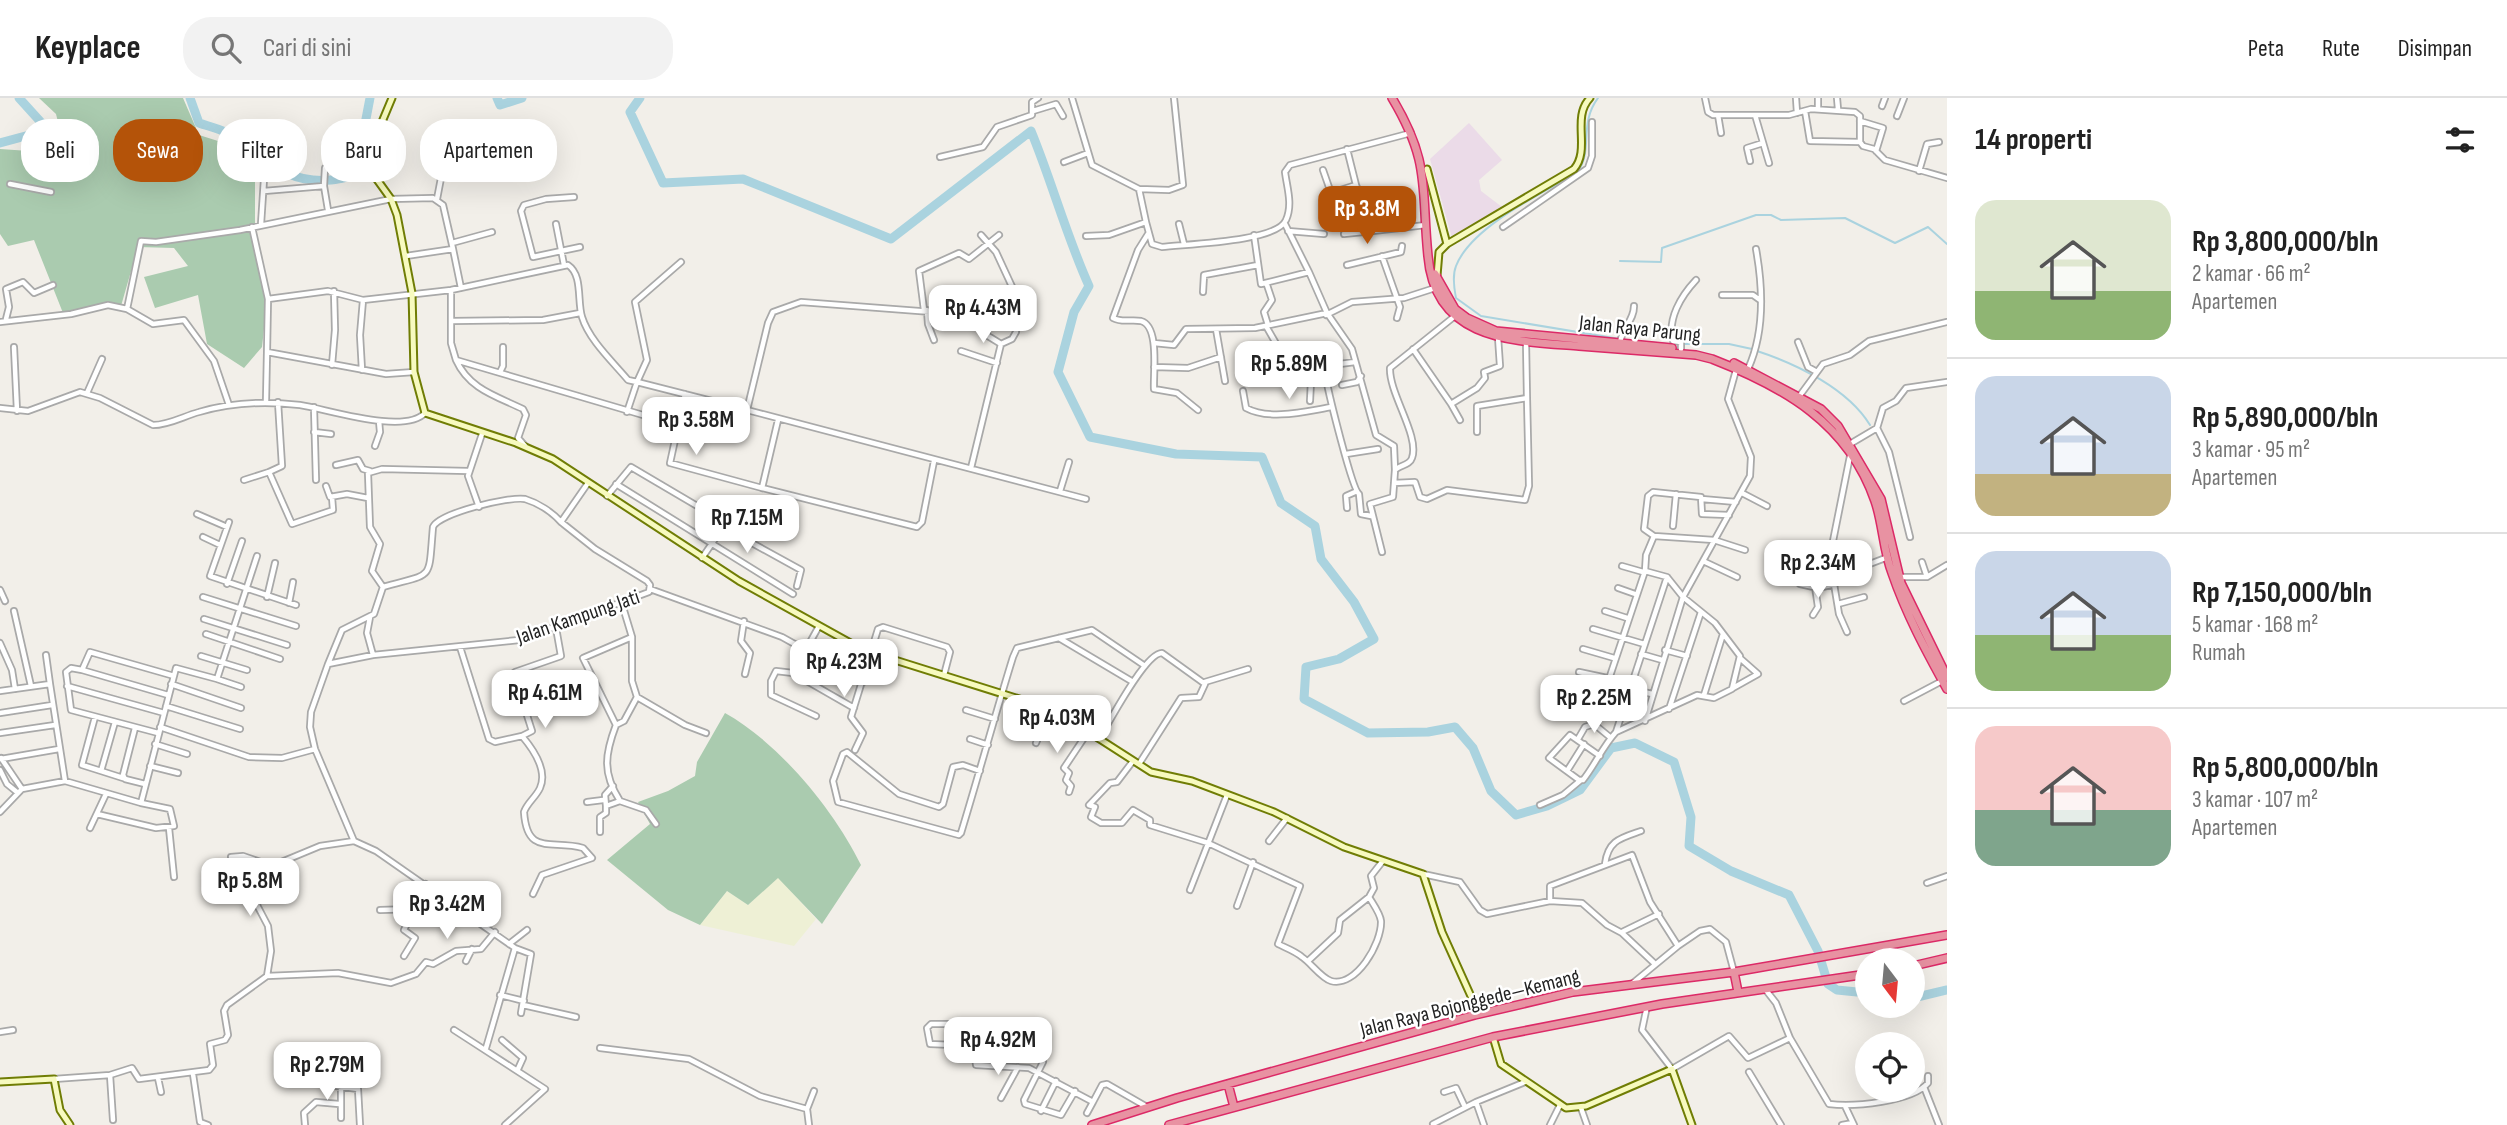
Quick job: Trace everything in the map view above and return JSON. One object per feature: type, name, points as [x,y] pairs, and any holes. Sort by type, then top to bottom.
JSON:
[{"type":"highway","name":"Jalan Raya Parung","points":[[1395,98],[1411,133],[1423,170],[1429,268],[1455,316],[1472,328],[1498,337],[1526,342],[1621,340],[1681,345],[1748,369],[1827,414],[1850,444],[1881,499],[1890,557],[1945,679],[1947,689]]},
{"type":"highway","name":"Jalan Raya Parung","points":[[1395,98],[1418,138],[1427,169],[1431,256],[1436,284],[1455,309],[1482,327],[1520,335],[1696,355],[1736,369],[1798,398],[1822,418],[1850,456],[1876,503],[1890,557],[1913,626],[1945,679]]},
{"type":"highway","name":"Jalan Raya Bojonggede—Kemang","points":[[1092,1125],[1479,1014],[1573,992],[1734,972],[1947,935]]},
{"type":"highway","points":[[1925,963],[1947,958]]},
{"type":"highway","points":[[1734,972],[1738,992]]},
{"type":"highway","name":"Jalan Raya Bojonggede—Kemang","points":[[1169,1125],[1493,1037],[1738,992],[1855,975]]},
{"type":"highway","points":[[1228,1084],[1234,1107]]},
{"type":"street","points":[[383,119],[392,98]]},
{"type":"street","points":[[940,157],[981,148],[997,127],[1030,117],[1033,111],[1032,102],[1038,98]]},
{"type":"street","points":[[1072,98],[1094,167],[1139,189],[1169,190],[1183,185],[1174,98]]},
{"type":"street","points":[[1154,343],[1174,345],[1183,330],[1267,325],[1326,314],[1352,302],[1396,299],[1436,284],[1439,252],[1447,244],[1579,163],[1583,112],[1590,98]]},
{"type":"street","points":[[1705,98],[1708,112],[1718,115],[1797,113],[1818,108],[1838,108],[1855,112],[1860,120],[1860,142]]},
{"type":"street","points":[[1796,98],[1797,113]]},
{"type":"street","points":[[1818,98],[1818,108]]},
{"type":"street","points":[[1837,98],[1838,108]]},
{"type":"street","points":[[1882,106],[1885,98]]},
{"type":"street","points":[[1897,116],[1904,98]]},
{"type":"street","points":[[1033,111],[1056,104],[1063,116]]},
{"type":"street","points":[[1805,111],[1810,141],[1860,142],[1885,160],[1947,178]]},
{"type":"street","points":[[1718,115],[1720,133]]},
{"type":"street","points":[[1755,115],[1769,163]]},
{"type":"street","points":[[1860,120],[1883,128],[1876,151]]},
{"type":"street","points":[[1503,227],[1588,168],[1592,156],[1592,122]]},
{"type":"street","points":[[1382,552],[1371,516],[1370,503],[1393,497],[1394,446],[1377,435],[1361,376],[1344,337],[1326,314],[1309,272],[1287,231],[1285,223],[1290,196],[1287,167],[1411,133]]},
{"type":"street","points":[[1919,171],[1927,144],[1940,142]]},
{"type":"street","points":[[1750,162],[1747,148],[1763,143]]},
{"type":"street","points":[[1347,149],[1365,217],[1371,222],[1373,231]]},
{"type":"street","points":[[1064,162],[1088,153]]},
{"type":"street","points":[[1427,169],[1447,244]]},
{"type":"street","points":[[1323,170],[1331,193],[1356,185]]},
{"type":"street","points":[[261,224],[264,182]]},
{"type":"street","points":[[324,182],[328,210]]},
{"type":"street","points":[[379,182],[391,199],[406,256],[412,293],[414,372],[425,413]]},
{"type":"street","points":[[437,199],[440,182]]},
{"type":"street","points":[[10,184],[51,192]]},
{"type":"street","points":[[264,191],[324,186]]},
{"type":"street","points":[[1139,189],[1148,234],[1156,246],[1273,232],[1285,223]]},
{"type":"street","points":[[574,197],[546,199],[521,208],[531,254],[536,257],[580,247]]},
{"type":"street","points":[[127,309],[141,241],[169,241],[391,199],[437,199],[443,205],[461,288]]},
{"type":"street","points":[[1516,204],[1521,212]]},
{"type":"street","points":[[1086,236],[1109,236],[1146,222]]},
{"type":"street","points":[[556,224],[564,265]]},
{"type":"street","points":[[1179,224],[1184,244]]},
{"type":"street","points":[[1345,233],[1426,225]]},
{"type":"street","points":[[252,227],[268,299],[265,401]]},
{"type":"street","points":[[1287,231],[1324,234]]},
{"type":"street","points":[[452,243],[492,232]]},
{"type":"street","points":[[1148,234],[1139,250],[1114,318],[1145,323],[1154,343],[1155,390],[1177,393],[1198,410]]},
{"type":"street","points":[[971,468],[1001,344],[1016,332],[1015,293],[1010,275],[981,235]]},
{"type":"street","points":[[934,340],[928,324],[919,271],[959,253],[969,259],[999,235]]},
{"type":"street","points":[[1254,235],[1261,284],[1267,285],[1309,272]]},
{"type":"street","points":[[1347,265],[1401,252],[1402,246]]},
{"type":"street","points":[[406,256],[453,249]]},
{"type":"street","points":[[1748,369],[1756,350],[1761,301],[1755,249]]},
{"type":"street","points":[[1382,256],[1401,312],[1397,318]]},
{"type":"street","points":[[627,412],[647,359],[635,302],[681,262]]},
{"type":"street","points":[[268,299],[334,292],[363,300],[451,290],[564,265],[571,267],[575,273],[580,313],[585,326],[632,383],[638,382],[685,394],[1086,499]]},
{"type":"street","points":[[1203,292],[1204,275],[1258,265]]},
{"type":"street","points":[[1681,345],[1673,341],[1671,325],[1682,298],[1696,280]]},
{"type":"street","points":[[3,320],[9,307],[6,290],[9,287],[23,282],[34,293],[53,285]]},
{"type":"street","points":[[1267,285],[1272,300],[1264,312],[1267,325],[1285,359],[1303,359],[1307,369]]},
{"type":"street","points":[[451,290],[451,344],[462,373],[483,391],[523,409],[526,415],[518,438],[524,446]]},
{"type":"street","points":[[332,365],[334,292]]},
{"type":"street","points":[[1722,295],[1753,295],[1761,301]]},
{"type":"street","points":[[362,370],[360,335],[363,300]]},
{"type":"street","points":[[747,410],[763,334],[773,312],[790,305],[813,302],[950,313],[957,306],[968,303],[972,316],[983,320],[988,336],[1001,344]]},
{"type":"street","points":[[3,320],[63,314],[108,305],[127,309],[153,324],[184,320],[214,361],[229,405]]},
{"type":"street","points":[[1621,340],[1624,327],[1633,316],[1634,306]]},
{"type":"street","points":[[452,321],[543,320],[580,313]]},
{"type":"street","points":[[1395,470],[1411,461],[1413,450],[1390,370],[1455,316]]},
{"type":"street","points":[[1798,398],[1823,365],[1850,355],[1869,341],[1947,322]]},
{"type":"street","points":[[1216,329],[1225,381]]},
{"type":"street","points":[[1451,404],[1477,388],[1485,379],[1484,372],[1500,366],[1498,337]]},
{"type":"street","points":[[1394,483],[1415,482],[1420,497],[1426,499],[1447,491],[1525,500],[1529,474],[1526,342]]},
{"type":"street","points":[[1798,342],[1808,367],[1815,376]]},
{"type":"street","points":[[14,347],[17,411]]},
{"type":"street","points":[[500,372],[503,366],[503,347]]},
{"type":"street","points":[[1413,349],[1460,420]]},
{"type":"street","points":[[961,351],[997,363]]},
{"type":"street","points":[[267,352],[386,374],[414,372]]},
{"type":"street","points":[[1154,368],[1188,368],[1221,357]]},
{"type":"street","points":[[86,394],[102,359]]},
{"type":"street","points":[[456,360],[653,418]]},
{"type":"street","points":[[1355,362],[1327,367],[1326,378],[1346,454],[1348,475],[1355,492],[1359,494],[1362,516],[1371,516]]},
{"type":"street","points":[[1645,721],[1683,597],[1750,476],[1752,463],[1728,404],[1728,394],[1736,369]]},
{"type":"street","points":[[1342,385],[1357,382],[1361,376]]},
{"type":"street","points":[[1310,401],[1309,383],[1326,378]]},
{"type":"street","points":[[1850,444],[1874,429],[1883,408],[1896,401],[1906,388],[1947,382]]},
{"type":"street","points":[[1243,391],[1246,409],[1252,411],[1286,414],[1332,407]]},
{"type":"street","points":[[0,408],[33,410],[75,392],[86,394],[153,425],[229,405],[265,401],[314,407],[379,421],[410,420],[425,413],[524,446],[570,469],[702,558],[871,653],[1002,692],[1050,710],[1136,763],[1288,818],[1344,847],[1382,862],[1460,882],[1485,914],[1550,901],[1582,903],[1607,925],[1622,933],[1654,963]]},
{"type":"street","points":[[685,394],[670,463],[762,488],[918,527],[922,522],[934,460]]},
{"type":"street","points":[[1477,432],[1477,406],[1527,398]]},
{"type":"street","points":[[244,480],[282,466],[278,402]]},
{"type":"street","points":[[314,407],[316,480]]},
{"type":"street","points":[[762,488],[778,420]]},
{"type":"street","points":[[374,446],[380,432],[379,421]]},
{"type":"street","points":[[1874,429],[1889,452],[1910,537]]},
{"type":"street","points":[[314,432],[331,435]]},
{"type":"street","points":[[479,507],[470,486],[468,471],[482,433]]},
{"type":"street","points":[[1346,454],[1377,449]]},
{"type":"street","points":[[1847,632],[1834,581],[1833,541],[1850,456]]},
{"type":"street","points":[[336,465],[358,460],[363,469],[370,471],[468,471]]},
{"type":"street","points":[[1060,491],[1069,462]]},
{"type":"street","points":[[607,496],[627,468],[632,468],[726,523],[752,543],[801,570],[797,586]]},
{"type":"street","points":[[354,841],[315,749],[310,717],[342,630],[374,613],[383,587],[372,571],[380,544],[370,527],[366,480],[370,471]]},
{"type":"street","points":[[269,472],[294,524],[333,510],[332,497],[329,496],[326,486]]},
{"type":"street","points":[[561,522],[588,483]]},
{"type":"street","points":[[616,484],[793,594]]},
{"type":"street","points":[[1347,508],[1346,496],[1355,492]]},
{"type":"street","points":[[1736,502],[1653,492],[1649,495],[1644,529],[1654,536],[1714,540],[1745,550]]},
{"type":"street","points":[[1742,493],[1767,506]]},
{"type":"street","points":[[332,497],[347,494],[368,498]]},
{"type":"street","points":[[1674,526],[1676,494]]},
{"type":"street","name":"Jalan Kampung Jati","points":[[328,664],[373,655],[519,640],[622,604],[650,589],[647,581],[595,549],[545,509],[523,499],[479,507],[436,521],[432,560],[420,579],[383,587]]},
{"type":"street","points":[[1702,499],[1702,514],[1729,515]]},
{"type":"street","points":[[197,514],[228,524],[210,574],[227,584],[296,605]]},
{"type":"street","points":[[702,558],[726,523]]},
{"type":"street","points":[[1578,739],[1585,727],[1594,724],[1611,682],[1614,658],[1654,536]]},
{"type":"street","points":[[203,537],[220,545]]},
{"type":"street","points":[[227,584],[242,541]]},
{"type":"street","points":[[217,679],[257,556]]},
{"type":"street","points":[[1800,584],[1815,587],[1890,557]]},
{"type":"street","points":[[1703,561],[1737,577]]},
{"type":"street","points":[[1922,562],[1923,577]]},
{"type":"street","points":[[267,597],[275,563]]},
{"type":"street","points":[[1791,565],[1834,581]]},
{"type":"street","points":[[1899,577],[1923,577],[1947,565]]},
{"type":"street","points":[[1616,732],[1698,695],[1715,698],[1758,674],[1741,659],[1723,634],[1683,597],[1667,578],[1622,566]]},
{"type":"street","points":[[1540,804],[1563,795],[1581,780],[1616,732],[1667,578]]},
{"type":"street","points":[[289,603],[293,582]]},
{"type":"street","points":[[1813,614],[1818,607],[1815,587]]},
{"type":"street","points":[[1618,588],[1635,594]]},
{"type":"street","points":[[650,589],[744,621],[805,649],[863,682]]},
{"type":"street","points":[[0,590],[5,601]]},
{"type":"street","points":[[203,597],[296,626]]},
{"type":"street","points":[[1838,604],[1864,597]]},
{"type":"street","points":[[622,604],[632,637],[632,681],[637,697],[685,725],[706,733]]},
{"type":"street","points":[[14,611],[31,686]]},
{"type":"street","points":[[1605,611],[1627,618]]},
{"type":"street","points":[[1669,710],[1702,612]]},
{"type":"street","points":[[370,617],[367,633],[373,655]]},
{"type":"street","points":[[204,620],[287,645]]},
{"type":"street","points":[[744,621],[741,641],[750,653],[745,674]]},
{"type":"street","points":[[793,673],[819,626]]},
{"type":"street","points":[[855,750],[863,733],[852,720],[876,632],[883,627],[947,647],[950,652],[944,675]]},
{"type":"street","points":[[522,698],[515,672],[561,656],[556,628]]},
{"type":"street","points":[[1593,629],[1644,644]]},
{"type":"street","points":[[980,771],[955,766],[943,804],[939,807],[899,794],[847,752],[833,781],[838,802],[959,835],[980,771],[988,746],[1002,692],[1019,646],[1092,630],[1145,666]]},
{"type":"street","points":[[206,634],[280,659]]},
{"type":"street","points":[[1704,695],[1723,634]]},
{"type":"street","points":[[616,725],[583,658],[592,651],[632,637]]},
{"type":"street","points":[[1058,637],[1133,682]]},
{"type":"street","points":[[1,647],[12,670],[15,689]]},
{"type":"street","points":[[460,647],[489,739],[495,742],[532,731],[525,709]]},
{"type":"street","points":[[1583,649],[1614,658]]},
{"type":"street","points":[[1665,650],[1686,656]]},
{"type":"street","points":[[82,670],[90,652],[174,676]]},
{"type":"street","points":[[1099,740],[1133,682],[1160,652],[1205,682]]},
{"type":"street","points":[[1641,654],[1662,660]]},
{"type":"street","points":[[46,655],[65,781]]},
{"type":"street","points":[[201,656],[247,670]]},
{"type":"street","points":[[1732,689],[1741,659]]},
{"type":"street","points":[[141,803],[168,695],[178,667],[241,687]]},
{"type":"street","points":[[158,733],[71,710],[67,686],[68,668],[168,695]]},
{"type":"street","points":[[1205,682],[1248,669]]},
{"type":"street","points":[[816,716],[771,695],[771,681],[776,671],[793,673],[855,708]]},
{"type":"street","points":[[1579,672],[1652,694]]},
{"type":"street","points":[[1904,701],[1945,679]]},
{"type":"street","points":[[1205,682],[1200,696],[1181,698],[1136,763],[1117,782],[1110,783],[1089,805],[1095,807],[1091,817],[1101,823],[1122,823],[1133,810],[1150,820],[1150,825],[1208,843],[1300,886],[1278,944],[1308,961],[1326,980],[1339,983],[1357,975],[1380,930],[1381,918],[1369,897]]},
{"type":"street","points":[[0,691],[50,684]]},
{"type":"street","points":[[171,684],[241,708]]},
{"type":"street","points":[[67,686],[164,713]]},
{"type":"street","points":[[620,801],[605,757],[616,725],[624,721],[637,697]]},
{"type":"street","points":[[0,713],[52,705]]},
{"type":"street","points":[[166,706],[240,729]]},
{"type":"street","points":[[966,710],[995,719]]},
{"type":"street","points":[[1035,743],[1050,710]]},
{"type":"street","points":[[95,717],[82,765],[145,784]]},
{"type":"street","points":[[101,771],[115,722]]},
{"type":"street","points":[[1594,724],[1611,738]]},
{"type":"street","points":[[0,733],[55,725]]},
{"type":"street","points":[[160,727],[249,757],[282,758],[315,749]]},
{"type":"street","points":[[124,778],[135,728]]},
{"type":"street","points":[[1069,792],[1071,786],[1066,780],[1069,773],[1064,768],[1087,732]]},
{"type":"street","points":[[1581,780],[1549,757],[1565,737],[1571,735],[1600,756]]},
{"type":"street","points":[[522,736],[535,754],[542,778],[538,791],[524,809],[529,833],[536,844],[576,846],[587,851],[592,858],[542,876],[533,894]]},
{"type":"street","points":[[970,739],[988,746]]},
{"type":"street","points":[[155,744],[187,754]]},
{"type":"street","points":[[1567,771],[1584,744]]},
{"type":"street","points":[[20,791],[0,757],[59,749]]},
{"type":"street","points":[[150,765],[178,773]]},
{"type":"street","points":[[0,770],[7,783]]},
{"type":"street","points":[[0,781],[20,791]]},
{"type":"street","points":[[1,810],[20,791],[65,781],[106,794],[170,808],[174,826],[169,828],[130,824],[97,814]]},
{"type":"street","points":[[587,802],[603,800],[613,786]]},
{"type":"street","points":[[90,828],[106,794]]},
{"type":"street","points":[[1190,890],[1227,795]]},
{"type":"street","points":[[600,832],[600,817],[606,813],[603,800]]},
{"type":"street","points":[[606,806],[620,801],[646,810],[656,824]]},
{"type":"street","points":[[1269,841],[1288,818]]},
{"type":"street","points":[[169,828],[174,877]]},
{"type":"street","points":[[1605,864],[1608,847],[1614,841],[1641,831]]},
{"type":"street","points":[[232,857],[243,856],[268,865],[320,846],[354,841],[376,850],[426,884],[449,904],[495,932],[515,948],[531,955],[521,1013]]},
{"type":"street","points":[[1550,901],[1548,886],[1632,855],[1650,902],[1678,946]]},
{"type":"street","points":[[1237,906],[1253,862]]},
{"type":"street","points":[[1308,961],[1338,933],[1340,920],[1369,897],[1374,888],[1371,875],[1382,862]]},
{"type":"street","points":[[267,976],[271,951],[268,926],[257,903],[268,865]]},
{"type":"street","points":[[1423,874],[1442,932],[1479,1014]]},
{"type":"street","points":[[1927,883],[1947,876]]},
{"type":"street","points":[[404,956],[415,938],[404,930],[426,884]]},
{"type":"street","points":[[445,921],[449,904]]},
{"type":"street","points":[[380,910],[414,909]]},
{"type":"street","points":[[1622,933],[1659,914]]},
{"type":"street","points":[[1633,983],[1654,963],[1700,930],[1710,929],[1726,942],[1734,972]]},
{"type":"street","points":[[509,944],[527,930]]},
{"type":"street","points":[[0,1082],[110,1074],[132,1068],[138,1078],[193,1074],[211,1069],[210,1044],[228,1037],[224,1011],[227,1005],[267,976],[338,973],[391,983],[418,973],[426,962],[433,964],[453,952],[484,946],[495,932]]},
{"type":"street","points":[[486,1048],[515,948]]},
{"type":"street","points":[[466,961],[472,949]]},
{"type":"street","points":[[1765,988],[1776,1003],[1790,1038],[1826,1102],[1845,1106],[1875,1102]]},
{"type":"street","points":[[500,995],[576,1017]]},
{"type":"street","points":[[1646,1011],[1642,1030],[1672,1069],[1692,1125]]},
{"type":"street","points":[[1026,1048],[975,1045],[930,1044],[928,1026],[973,1024],[975,1045],[976,1065],[1018,1067],[1039,1072],[1093,1102]]},
{"type":"street","points":[[0,1032],[13,1030]]},
{"type":"street","points":[[454,1030],[486,1048],[545,1089],[505,1125]]},
{"type":"street","points":[[1493,1037],[1501,1064],[1560,1104],[1581,1108],[1672,1069],[1728,1036],[1748,1058],[1790,1038]]},
{"type":"street","points":[[502,1040],[523,1058],[518,1069]]},
{"type":"street","points":[[600,1048],[689,1059],[760,1096],[807,1109]]},
{"type":"street","points":[[1043,1062],[1024,1101],[1041,1111],[1061,1115],[1074,1091]]},
{"type":"street","points":[[1001,1098],[1018,1067]]},
{"type":"street","points":[[1749,1072],[1781,1125]]},
{"type":"street","points":[[110,1074],[113,1120]]},
{"type":"street","points":[[193,1074],[200,1122],[208,1125]]},
{"type":"street","points":[[1925,1084],[1928,1076]]},
{"type":"street","points":[[158,1078],[161,1092]]},
{"type":"street","points":[[54,1079],[60,1110],[70,1125]]},
{"type":"street","points":[[1041,1111],[1056,1081]]},
{"type":"street","points":[[1433,1124],[1465,1107],[1525,1082]]},
{"type":"street","points":[[1087,1114],[1105,1083],[1148,1107]]},
{"type":"street","points":[[321,1084],[358,1089],[360,1125]]},
{"type":"street","points":[[341,1086],[341,1118]]},
{"type":"street","points":[[1444,1092],[1456,1087],[1465,1107]]},
{"type":"street","points":[[1925,1089],[1940,1125]]},
{"type":"street","points":[[809,1125],[807,1109],[814,1091]]},
{"type":"street","points":[[305,1125],[304,1113],[316,1102],[339,1104]]},
{"type":"street","points":[[1476,1102],[1484,1125]]},
{"type":"street","points":[[1548,1125],[1560,1104]]},
{"type":"street","points":[[1842,1125],[1854,1124],[1845,1106]]},
{"type":"street","points":[[1581,1108],[1587,1125]]},
{"type":"shaded area","points":[[1469,123],[1502,160],[1479,180],[1481,191],[1502,207],[1452,238],[1430,159]]},
{"type":"green space","points":[[39,98],[183,98],[192,119],[113,119],[113,182],[203,182],[203,136],[217,141],[217,182],[255,182],[255,230],[267,302],[262,347],[244,368],[207,344],[198,295],[155,308],[144,277],[188,266],[174,248],[138,247],[121,306],[63,313],[34,240],[8,246],[0,234],[0,149],[21,150],[21,182],[99,182],[99,119],[57,119],[56,114]]},
{"type":"green space","points":[[725,713],[765,742],[803,780],[836,822],[861,865],[822,924],[778,878],[748,905],[727,891],[700,925],[668,910],[607,860],[650,824],[638,802],[668,791],[695,776],[697,762]]},
{"type":"green space","points":[[778,877],[816,919],[794,946],[700,925],[727,891],[748,905]]},
{"type":"waterway","points":[[0,143],[48,130],[19,98]]},
{"type":"waterway","points":[[190,98],[199,123],[231,135],[278,169],[315,180],[341,179],[356,171],[370,98]]},
{"type":"waterway","points":[[497,98],[500,105],[522,98]]},
{"type":"waterway","points":[[640,98],[630,112],[663,183],[743,179],[891,239],[1031,131],[1089,286],[1074,312],[1058,372],[1090,437],[1176,454],[1262,457],[1281,503],[1315,526],[1321,559],[1354,602],[1374,639],[1339,659],[1306,667],[1304,699],[1368,733],[1428,732],[1455,727],[1473,748],[1491,791],[1516,815],[1547,806],[1580,790],[1611,748],[1635,743],[1674,762],[1691,817],[1689,846],[1731,871],[1789,895],[1818,951],[1828,984],[1837,990],[1855,992]]},
{"type":"waterway","points":[[1598,98],[1589,118],[1585,155],[1577,173],[1509,212],[1476,238],[1456,266],[1456,298],[1481,316],[1626,340],[1668,344],[1729,344],[1752,349]]},
{"type":"waterway","points":[[1620,261],[1661,262],[1662,248],[1756,215],[1771,215],[1781,220],[1845,218],[1895,243],[1928,227],[1947,244]]},
{"type":"waterway","points":[[1757,351],[1820,379],[1849,400],[1870,425]]},
{"type":"waterway","points":[[1925,995],[1947,990]]}]
